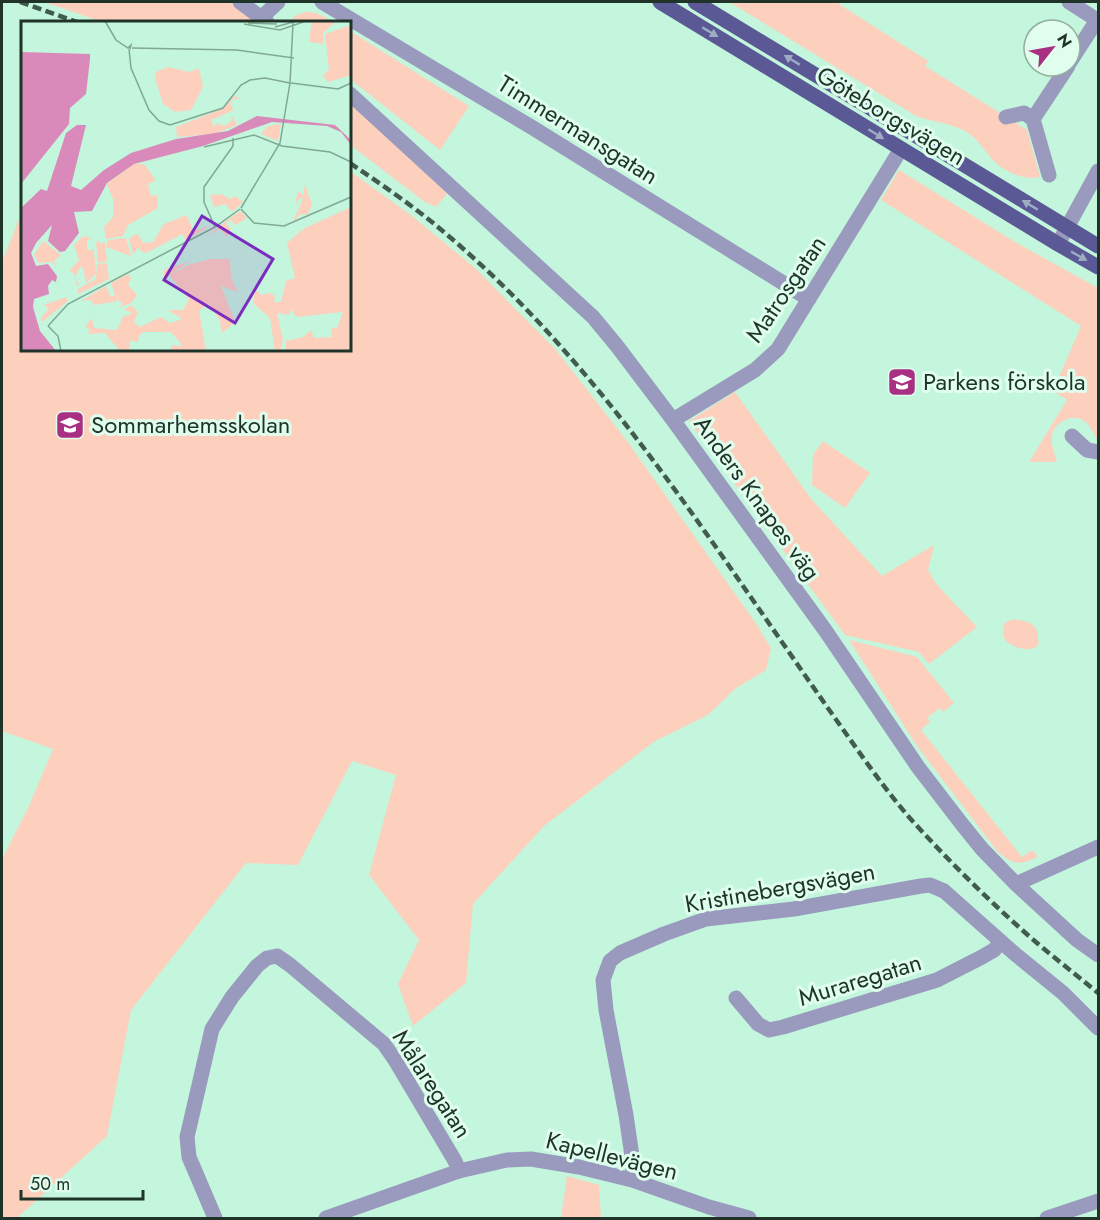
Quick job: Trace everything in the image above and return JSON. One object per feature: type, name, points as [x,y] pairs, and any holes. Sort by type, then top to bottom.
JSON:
[{"type":"main road","name":"Göteborgsvägen","points":[[660,2],[1098,267]]},
{"type":"main road","name":"Göteborgsvägen","points":[[695,2],[1098,246]]},
{"type":"street","points":[[240,2],[264,20],[278,2]]},
{"type":"street","name":"Timmermansgatan","points":[[322,2],[564,147],[809,299]]},
{"type":"street","points":[[1069,2],[1098,20],[1082,44]]},
{"type":"street","points":[[1033,119],[1060,78]]},
{"type":"street","name":"Anders Knapes väg","points":[[351,95],[593,317],[673,420],[825,630],[938,794],[982,849],[1016,884],[1077,940],[1098,955]]},
{"type":"street","points":[[1006,117],[1024,113],[1033,119],[1048,175]]},
{"type":"street","name":"Matrosgatan","points":[[673,420],[755,370],[778,349],[901,149]]},
{"type":"street","points":[[1058,244],[1098,171]]},
{"type":"street","points":[[1072,436],[1087,450],[1098,452]]},
{"type":"street","points":[[1016,884],[1098,847]]},
{"type":"street","name":"Kristinebergsvägen","points":[[632,1180],[633,1165],[626,1115],[606,1010],[603,980],[610,961],[621,953],[706,919],[794,909],[930,885],[944,891],[1063,993],[1098,1028]]},
{"type":"street","name":"Muraregatan","points":[[736,998],[758,1024],[769,1030],[783,1028],[937,980],[994,950],[1001,942]]},
{"type":"street","name":"Målaregatan","points":[[215,1218],[189,1157],[187,1137],[212,1029],[232,997],[257,966],[267,958],[277,956],[384,1044],[459,1171]]},
{"type":"street","name":"Kapellevägen","points":[[326,1218],[459,1171],[507,1160],[531,1159],[579,1167],[632,1180],[684,1197],[707,1213],[749,1218]]},
{"type":"street","points":[[1047,1218],[1098,1201]]},
{"type":"shaded area","points":[[44,2],[230,2],[256,21],[99,21]]},
{"type":"shaded area","points":[[729,2],[840,2],[839,4],[928,61],[925,66],[1027,130],[1040,177],[1028,178],[1009,172],[994,161],[970,134],[953,126],[916,116]]},
{"type":"shaded area","points":[[305,12],[320,14],[330,21],[291,21],[295,16]]},
{"type":"shaded area","points":[[351,32],[469,106],[440,150],[351,80]]},
{"type":"shaded area","points":[[351,103],[435,179],[447,194],[436,207],[425,202],[351,146]]},
{"type":"shaded area","points":[[899,170],[1015,242],[1098,288],[1098,440],[1084,421],[1077,418],[1067,419],[1059,424],[1052,433],[1052,444],[1057,462],[1029,462],[1067,400],[1053,391],[1081,326],[881,200]]},
{"type":"shaded area","points":[[351,172],[412,216],[475,268],[556,350],[627,441],[771,648],[766,670],[736,688],[708,715],[655,741],[544,826],[473,904],[466,983],[413,1026],[398,984],[419,940],[369,875],[396,775],[352,761],[298,865],[246,863],[131,1010],[107,1136],[17,1218],[2,1216],[2,859],[29,806],[53,749],[2,731],[2,262],[21,214],[21,351],[351,351]]},
{"type":"shaded area","points":[[735,392],[812,500],[882,576],[934,545],[928,570],[937,585],[977,627],[929,664],[919,652],[845,635],[689,421]]},
{"type":"shaded area","points":[[823,441],[870,473],[845,508],[812,485],[813,455]]},
{"type":"shaded area","points":[[1011,620],[1024,621],[1035,627],[1038,645],[1035,648],[1017,647],[1006,641],[1003,627]]},
{"type":"shaded area","points":[[849,640],[917,657],[954,703],[943,712],[940,708],[927,718],[930,722],[921,730],[1022,857],[1034,851],[1036,858],[1020,863],[1007,859],[997,851],[917,746]]},
{"type":"shaded area","points":[[567,1176],[599,1185],[601,1218],[561,1218]]},
{"type":"railway","points":[[20,2],[74,21]]},
{"type":"railway","points":[[351,164],[445,233],[529,312],[568,355],[606,399],[676,491],[861,755],[908,816],[1005,915],[1098,993]]},
{"type":"place","name":"Parkens förskola","points":[[902,382]]},
{"type":"place","name":"Sommarhemsskolan","points":[[70,425]]}]
